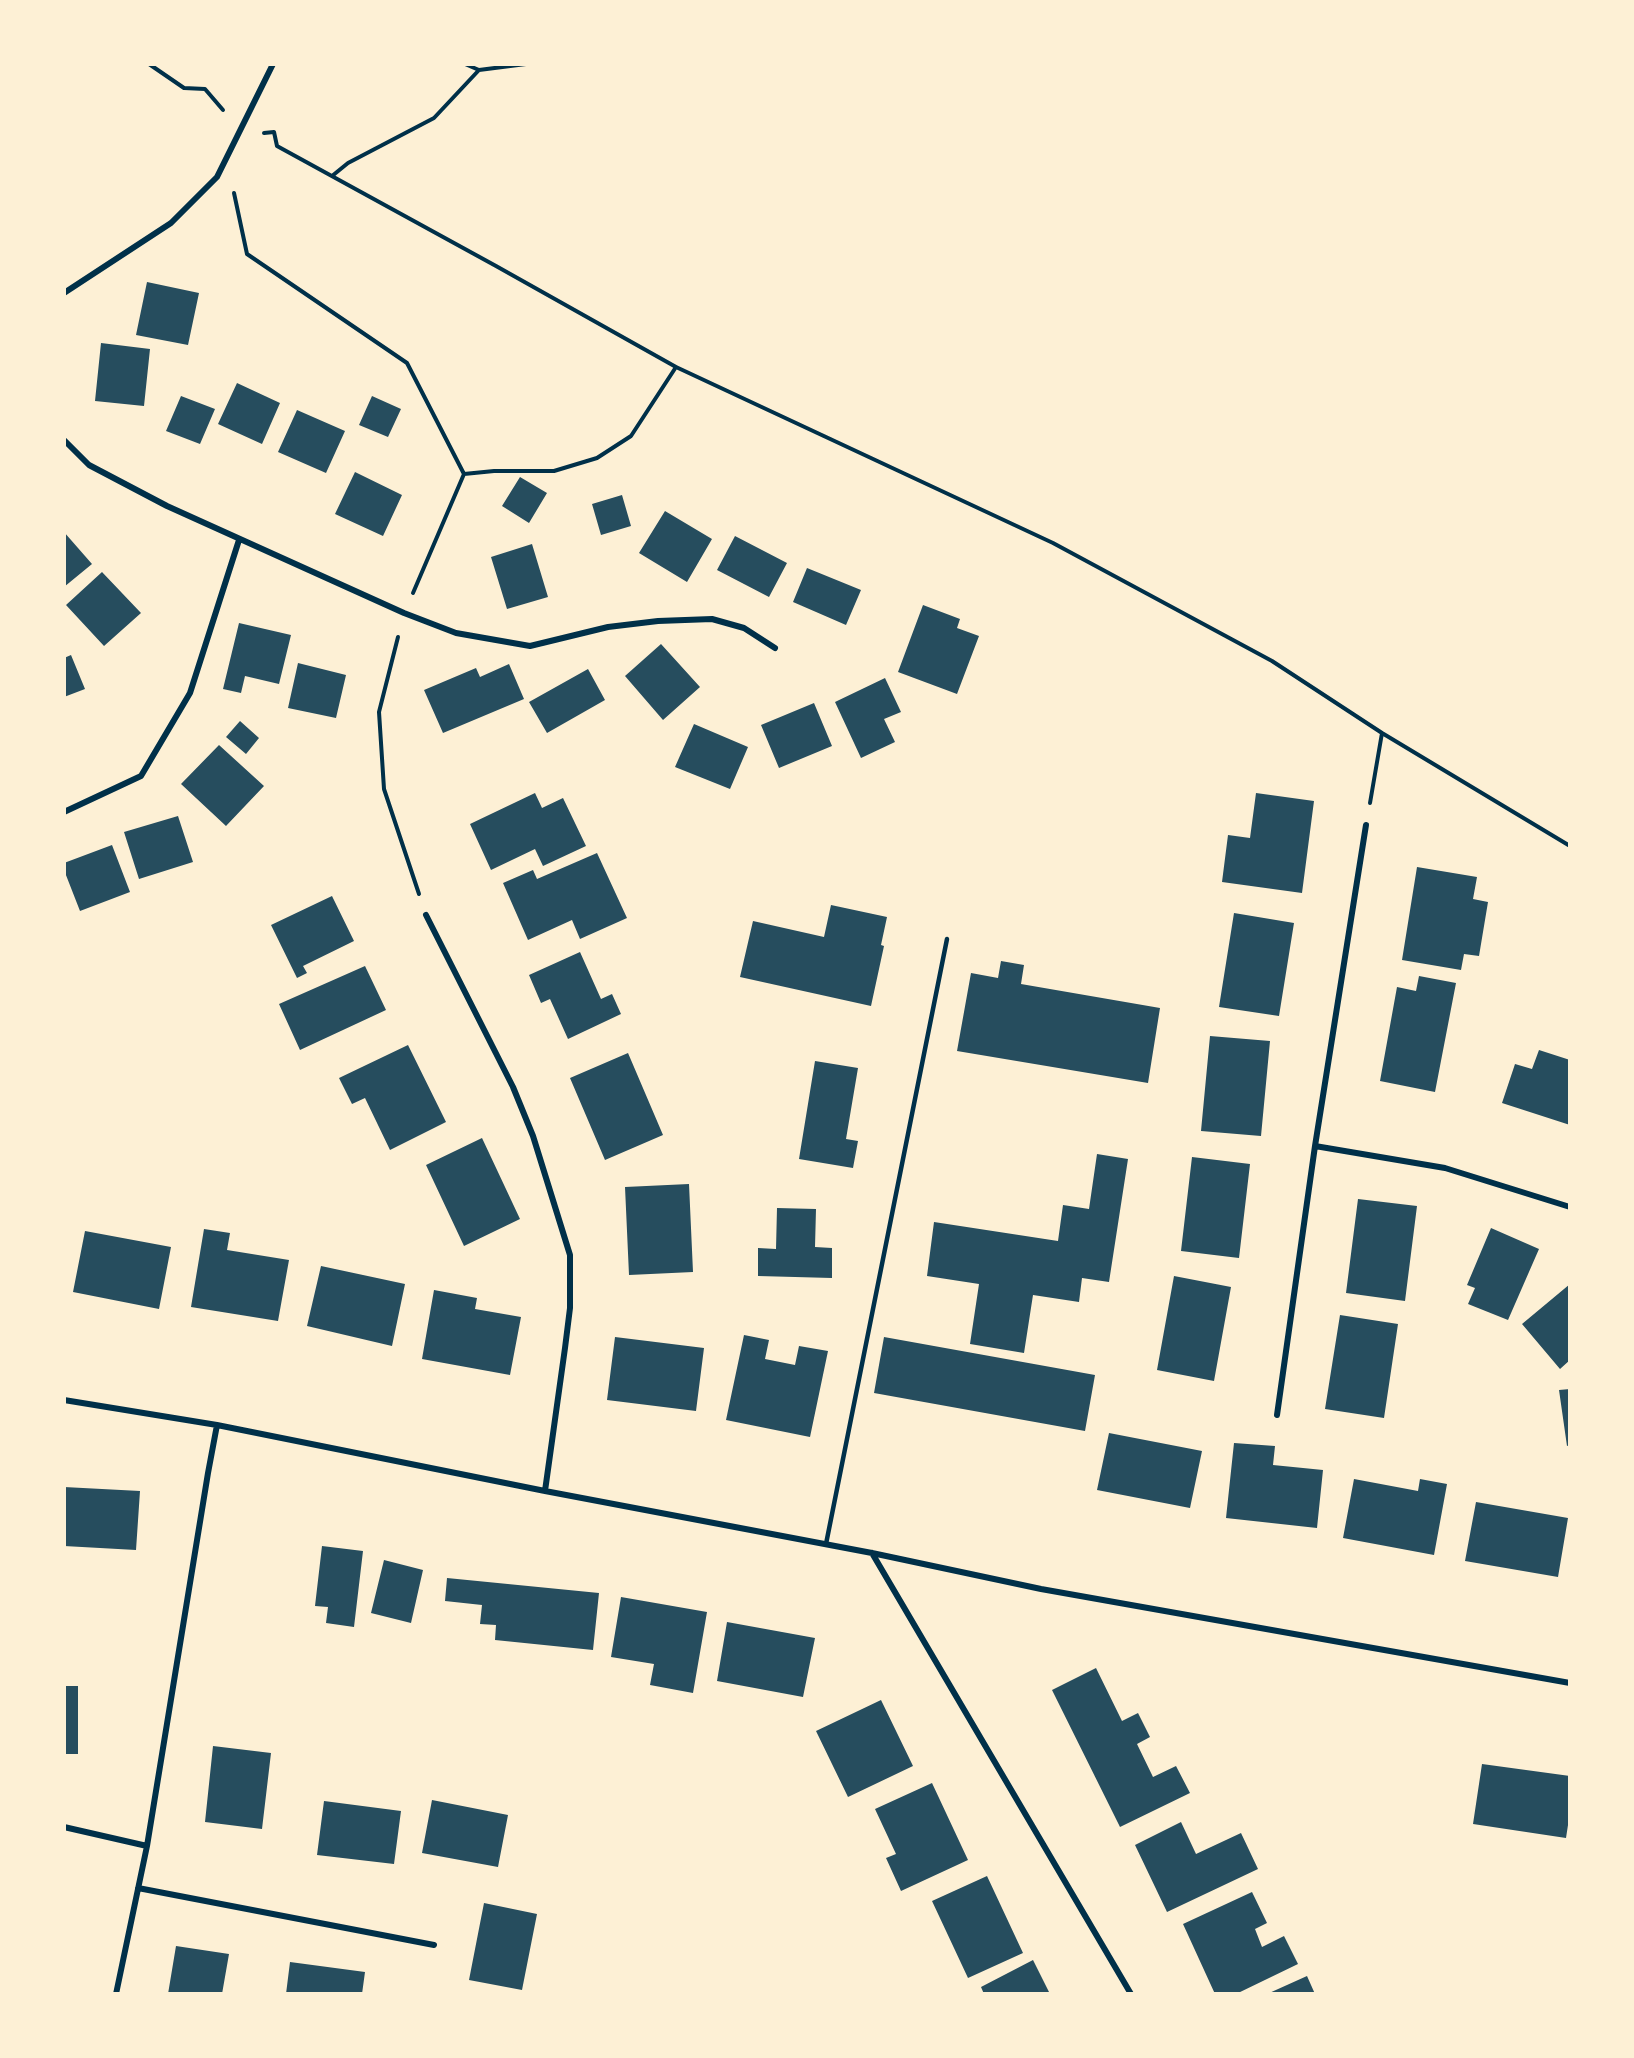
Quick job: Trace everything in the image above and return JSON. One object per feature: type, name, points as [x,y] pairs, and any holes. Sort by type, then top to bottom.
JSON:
[{"type":"street","points":[[64,294],[171,223],[217,177],[273,64]]},
{"type":"street","points":[[64,440],[89,465],[167,506],[404,613],[456,633],[530,646],[608,627],[658,621],[712,619],[744,628],[775,648]]},
{"type":"street","points":[[64,812],[141,776],[190,693],[239,540]]},
{"type":"street","points":[[1277,1415],[1366,825]]},
{"type":"street","points":[[426,915],[513,1087],[533,1136],[570,1255],[570,1308],[544,1491]]},
{"type":"street","points":[[1316,1146],[1445,1168],[1569,1207]]},
{"type":"street","points":[[64,1400],[217,1425],[544,1491],[872,1553],[1041,1589],[1569,1683]]},
{"type":"street","points":[[116,1994],[147,1846],[217,1425]]},
{"type":"street","points":[[872,1553],[1131,1994]]},
{"type":"street","points":[[64,1827],[147,1846]]},
{"type":"street","points":[[138,1888],[434,1945]]},
{"type":"lane","points":[[826,1544],[947,939]]},
{"type":"path","points":[[149,64],[184,88],[205,89],[221,109],[263,133],[274,132],[277,146],[676,367],[1053,543],[1272,661],[1382,733],[1569,846]]},
{"type":"path","points":[[465,64],[478,70],[526,64]]},
{"type":"path","points":[[332,176],[348,163],[434,118],[478,70]]},
{"type":"path","points":[[217,177],[233,191],[247,254],[407,363],[464,474]]},
{"type":"path","points":[[464,474],[494,471],[554,471],[597,458],[631,436],[676,367]]},
{"type":"path","points":[[426,915],[384,789],[379,712],[404,613],[464,474]]},
{"type":"path","points":[[1366,825],[1382,733]]},
{"type":"building","points":[[147,282],[199,293],[188,345],[136,335]]},
{"type":"building","points":[[101,343],[150,349],[144,406],[95,401]]},
{"type":"building","points":[[237,383],[280,403],[262,444],[218,424]]},
{"type":"building","points":[[181,396],[215,409],[200,444],[166,431]]},
{"type":"building","points":[[372,396],[401,409],[388,437],[359,425]]},
{"type":"building","points":[[297,410],[345,431],[326,473],[278,452]]},
{"type":"building","points":[[355,472],[402,495],[383,536],[335,514]]},
{"type":"building","points":[[520,477],[547,493],[529,523],[502,506]]},
{"type":"building","points":[[622,495],[631,526],[601,535],[592,504]]},
{"type":"building","points":[[665,511],[712,539],[687,582],[639,553]]},
{"type":"building","points":[[64,532],[92,564],[64,587]]},
{"type":"building","points":[[735,536],[787,563],[769,597],[717,570]]},
{"type":"building","points":[[532,544],[548,597],[507,609],[491,557]]},
{"type":"building","points":[[807,568],[861,590],[846,625],[793,602]]},
{"type":"building","points":[[102,572],[141,613],[104,646],[66,605]]},
{"type":"building","points":[[923,605],[960,619],[957,628],[979,636],[957,694],[898,672]]},
{"type":"building","points":[[239,623],[291,635],[279,684],[245,676],[241,693],[223,689]]},
{"type":"building","points":[[661,644],[700,687],[663,720],[625,676]]},
{"type":"building","points":[[71,655],[85,689],[64,697],[64,658]]},
{"type":"building","points":[[298,663],[346,675],[336,718],[288,708]]},
{"type":"building","points":[[509,664],[524,699],[443,733],[424,690],[476,668],[480,677]]},
{"type":"building","points":[[588,669],[605,700],[547,733],[529,702]]},
{"type":"building","points":[[885,678],[901,712],[884,719],[895,742],[861,758],[835,702]]},
{"type":"building","points":[[814,703],[832,746],[779,768],[761,725]]},
{"type":"building","points":[[240,721],[259,738],[246,754],[226,737]]},
{"type":"building","points":[[694,724],[748,747],[730,789],[675,767]]},
{"type":"building","points":[[219,745],[264,786],[226,826],[181,784]]},
{"type":"building","points":[[535,793],[542,808],[563,798],[586,846],[543,866],[535,849],[491,870],[470,824]]},
{"type":"building","points":[[1256,793],[1314,801],[1302,893],[1222,882],[1228,835],[1250,838]]},
{"type":"building","points":[[178,816],[193,862],[139,879],[124,832]]},
{"type":"building","points":[[112,845],[130,892],[80,911],[64,870],[64,863]]},
{"type":"building","points":[[597,853],[627,918],[580,939],[572,920],[528,940],[503,883],[533,870],[537,879]]},
{"type":"building","points":[[1417,867],[1477,877],[1473,899],[1488,902],[1479,956],[1464,954],[1461,970],[1402,960]]},
{"type":"building","points":[[332,896],[354,941],[303,966],[307,973],[297,978],[271,925]]},
{"type":"building","points":[[831,905],[887,917],[881,945],[884,946],[871,1006],[740,977],[753,921],[824,937]]},
{"type":"building","points":[[1234,913],[1294,923],[1279,1016],[1219,1007]]},
{"type":"building","points":[[580,952],[601,999],[612,994],[621,1014],[568,1039],[550,999],[541,1003],[529,975]]},
{"type":"building","points":[[1001,961],[1024,965],[1021,984],[1160,1008],[1148,1083],[957,1051],[971,973],[998,978]]},
{"type":"building","points":[[365,966],[386,1010],[300,1050],[279,1004]]},
{"type":"building","points":[[1419,976],[1456,983],[1435,1092],[1380,1081],[1397,987],[1416,991]]},
{"type":"building","points":[[1210,1036],[1270,1041],[1261,1136],[1201,1131]]},
{"type":"building","points":[[408,1045],[446,1122],[390,1150],[365,1098],[352,1104],[339,1078]]},
{"type":"building","points":[[1539,1050],[1570,1060],[1570,1125],[1502,1103],[1515,1064],[1532,1069]]},
{"type":"building","points":[[628,1053],[663,1135],[605,1160],[570,1078]]},
{"type":"building","points":[[815,1061],[858,1068],[846,1139],[858,1141],[853,1168],[799,1159]]},
{"type":"building","points":[[482,1138],[520,1219],[464,1246],[426,1165]]},
{"type":"building","points":[[1097,1154],[1128,1159],[1109,1282],[1082,1278],[1079,1302],[1033,1295],[1024,1353],[970,1344],[979,1284],[927,1276],[934,1222],[1058,1241],[1063,1205],[1089,1209]]},
{"type":"building","points":[[1192,1157],[1250,1164],[1239,1258],[1181,1251]]},
{"type":"building","points":[[689,1184],[693,1272],[629,1275],[625,1187]]},
{"type":"building","points":[[1358,1199],[1417,1206],[1405,1301],[1346,1293]]},
{"type":"building","points":[[777,1208],[816,1209],[815,1247],[832,1248],[832,1278],[758,1276],[758,1248],[776,1249]]},
{"type":"building","points":[[1491,1228],[1539,1249],[1508,1320],[1468,1304],[1475,1288],[1467,1285]]},
{"type":"building","points":[[204,1229],[230,1233],[227,1250],[289,1260],[278,1321],[191,1307]]},
{"type":"building","points":[[85,1231],[171,1247],[159,1309],[73,1292]]},
{"type":"building","points":[[321,1266],[405,1284],[392,1346],[307,1326]]},
{"type":"building","points":[[1174,1276],[1231,1287],[1214,1381],[1157,1370]]},
{"type":"building","points":[[1570,1284],[1570,1360],[1560,1369],[1522,1324]]},
{"type":"building","points":[[434,1290],[477,1298],[475,1309],[521,1317],[510,1375],[422,1359]]},
{"type":"building","points":[[1340,1315],[1398,1324],[1384,1418],[1325,1409]]},
{"type":"building","points":[[744,1335],[769,1340],[765,1359],[795,1365],[799,1346],[828,1351],[810,1437],[726,1420]]},
{"type":"building","points":[[615,1337],[704,1348],[696,1411],[607,1400]]},
{"type":"building","points":[[884,1337],[1095,1375],[1085,1431],[874,1393]]},
{"type":"building","points":[[1570,1389],[1570,1445],[1567,1446],[1559,1390]]},
{"type":"building","points":[[1109,1433],[1202,1451],[1190,1508],[1097,1490]]},
{"type":"building","points":[[1234,1443],[1275,1446],[1273,1465],[1323,1470],[1317,1528],[1226,1518]]},
{"type":"building","points":[[1354,1479],[1418,1491],[1420,1479],[1447,1484],[1434,1555],[1343,1538]]},
{"type":"building","points":[[64,1487],[140,1491],[136,1550],[64,1546]]},
{"type":"building","points":[[1476,1502],[1568,1518],[1558,1577],[1465,1561]]},
{"type":"building","points":[[322,1546],[363,1551],[354,1627],[326,1623],[328,1607],[315,1606]]},
{"type":"building","points":[[384,1560],[423,1570],[411,1623],[371,1613]]},
{"type":"building","points":[[447,1578],[599,1593],[593,1650],[495,1640],[496,1625],[480,1624],[482,1605],[445,1601]]},
{"type":"building","points":[[621,1597],[707,1612],[693,1693],[650,1685],[654,1664],[611,1657]]},
{"type":"building","points":[[727,1622],[815,1638],[803,1697],[717,1681]]},
{"type":"building","points":[[1096,1668],[1122,1721],[1138,1713],[1150,1737],[1137,1744],[1153,1777],[1176,1766],[1190,1793],[1120,1827],[1052,1690]]},
{"type":"building","points":[[64,1686],[78,1686],[78,1754],[64,1754]]},
{"type":"building","points":[[881,1700],[913,1766],[848,1797],[816,1731]]},
{"type":"building","points":[[213,1746],[271,1753],[262,1829],[205,1822]]},
{"type":"building","points":[[1482,1764],[1570,1776],[1570,1812],[1566,1838],[1473,1824]]},
{"type":"building","points":[[932,1783],[968,1860],[901,1891],[886,1858],[896,1854],[875,1809]]},
{"type":"building","points":[[432,1800],[508,1815],[498,1867],[422,1853]]},
{"type":"building","points":[[324,1801],[401,1811],[394,1864],[317,1855]]},
{"type":"building","points":[[1181,1822],[1196,1854],[1241,1833],[1258,1869],[1167,1912],[1135,1845]]},
{"type":"building","points":[[987,1876],[1023,1953],[968,1978],[932,1901]]},
{"type":"building","points":[[1252,1892],[1267,1923],[1255,1929],[1262,1947],[1284,1936],[1298,1964],[1236,1994],[1215,1994],[1183,1924]]},
{"type":"building","points":[[484,1903],[537,1914],[522,1990],[469,1980]]},
{"type":"building","points":[[176,1946],[229,1954],[222,1994],[168,1994]]},
{"type":"building","points":[[1033,1960],[1050,1994],[984,1994],[981,1987]]},
{"type":"building","points":[[290,1962],[365,1972],[362,1994],[286,1994]]},
{"type":"building","points":[[1307,1976],[1315,1994],[1267,1994]]}]
